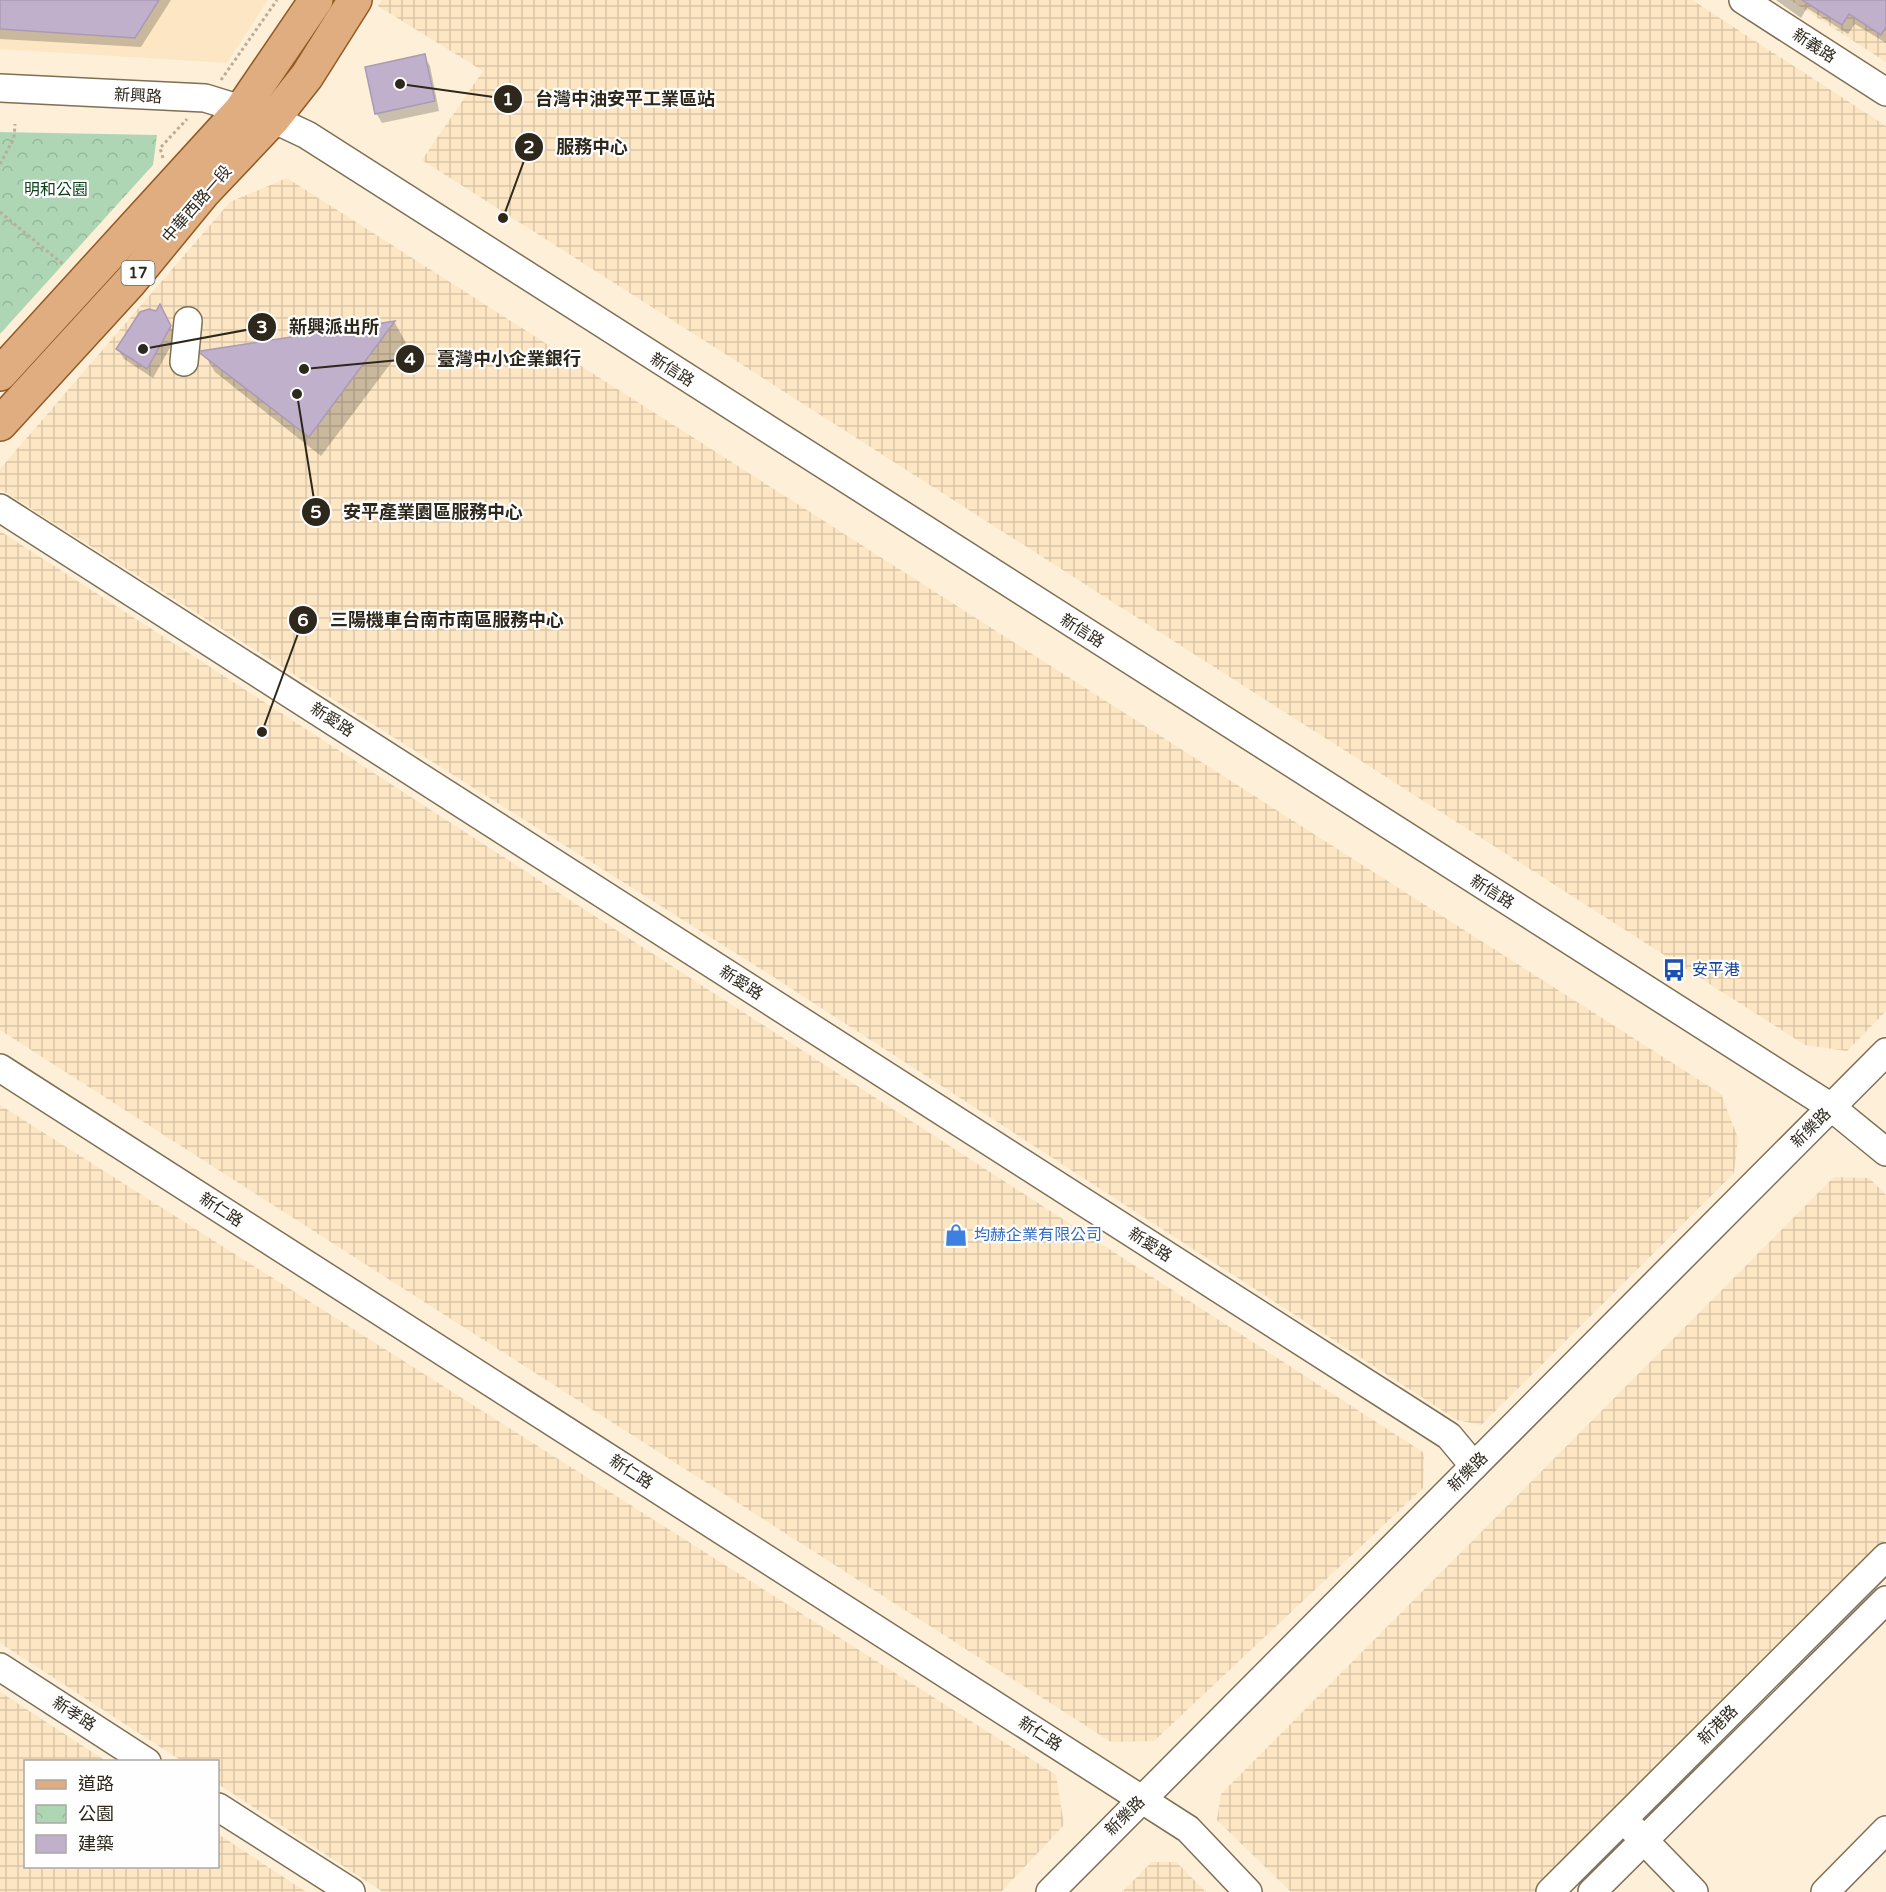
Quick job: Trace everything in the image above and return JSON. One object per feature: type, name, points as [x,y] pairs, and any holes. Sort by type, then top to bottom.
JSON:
[{"type":"main road","name":"中華西路一段","points":[[0,374],[241,110],[316,0]]},
{"type":"main road","name":"中華西路一段","points":[[0,424],[130,282],[203,194],[273,119],[307,76],[355,0]]},
{"type":"street","name":"新義路","points":[[1743,0],[1886,92]]},
{"type":"street","name":"新興路","points":[[0,88],[205,98],[273,119]]},
{"type":"street","name":"新信路","points":[[273,119],[307,135],[1831,1107],[1886,1152]]},
{"type":"street","points":[[184,362],[188,321]]},
{"type":"street","name":"新愛路","points":[[0,508],[1449,1436],[1474,1466]]},
{"type":"street","name":"新樂路","points":[[1050,1892],[1886,1052]]},
{"type":"street","name":"新仁路","points":[[0,1068],[1188,1829],[1248,1892]]},
{"type":"street","name":"新港路","points":[[1550,1892],[1886,1557]]},
{"type":"street","name":"新港路","points":[[1593,1892],[1886,1600]]},
{"type":"street","name":"新孝路","points":[[0,1667],[145,1760]]},
{"type":"street","points":[[219,1807],[351,1892]]},
{"type":"street","points":[[1623,1819],[1694,1892]]},
{"type":"street","points":[[1825,1892],[1886,1830]]},
{"type":"path","points":[[229,71],[278,0]]},
{"type":"path","points":[[0,164],[14,138],[15,124]]},
{"type":"path","points":[[0,212],[70,270]]},
{"type":"shaded area","points":[[0,0],[268,0],[227,63],[0,49]]},
{"type":"shaded area","points":[[382,0],[1692,0],[1886,126],[1886,1011],[1847,1051],[1805,1045],[422,160],[483,71],[378,6]]},
{"type":"shaded area","points":[[1790,0],[1886,0],[1886,62]]},
{"type":"shaded area","points":[[287,178],[1721,1094],[1738,1138],[1734,1173],[1481,1425],[1457,1420],[772,976],[0,489],[0,469],[230,202]]},
{"type":"shaded area","points":[[0,531],[1424,1453],[1423,1488],[1154,1741],[1111,1742],[0,1030]]},
{"type":"shaded area","points":[[0,1105],[1056,1775],[1064,1825],[1001,1892],[383,1892],[219,1785],[219,1760],[180,1760],[0,1643]]},
{"type":"shaded area","points":[[1834,1177],[1869,1178],[1886,1195],[1886,1540],[1534,1892],[1291,1892],[1217,1820],[1221,1794]]},
{"type":"shaded area","points":[[0,1692],[104,1760],[24,1760],[24,1868],[219,1868],[219,1835],[306,1892],[0,1892]]},
{"type":"shaded area","points":[[1152,1862],[1176,1862],[1206,1892],[1122,1892]]},
{"type":"green space","name":"明和公園","points":[[0,132],[157,135],[153,165],[0,334]]},
{"type":"building","points":[[0,0],[159,0],[135,38],[0,29]]},
{"type":"building","points":[[1802,0],[1886,0],[1886,27],[1881,35],[1849,14],[1842,25]]},
{"type":"building","points":[[425,54],[435,101],[375,114],[365,67]]},
{"type":"building","points":[[160,304],[171,326],[147,369],[116,349],[140,312],[149,309],[156,311]]},
{"type":"building","points":[[395,321],[309,437],[201,354],[201,351]]},
{"type":"place","name":"台灣中油安平工業區站","points":[[400,84]]},
{"type":"place","name":"服務中心","points":[[503,218]]},
{"type":"place","name":"新興派出所","points":[[143,349]]},
{"type":"place","name":"臺灣中小企業銀行","points":[[304,369]]},
{"type":"place","name":"安平產業園區服務中心","points":[[297,394]]},
{"type":"place","name":"三陽機車台南市南區服務中心","points":[[262,732]]},
{"type":"place","name":"安平港","points":[[1674,970]]},
{"type":"place","name":"均赫企業有限公司","points":[[956,1235]]}]
